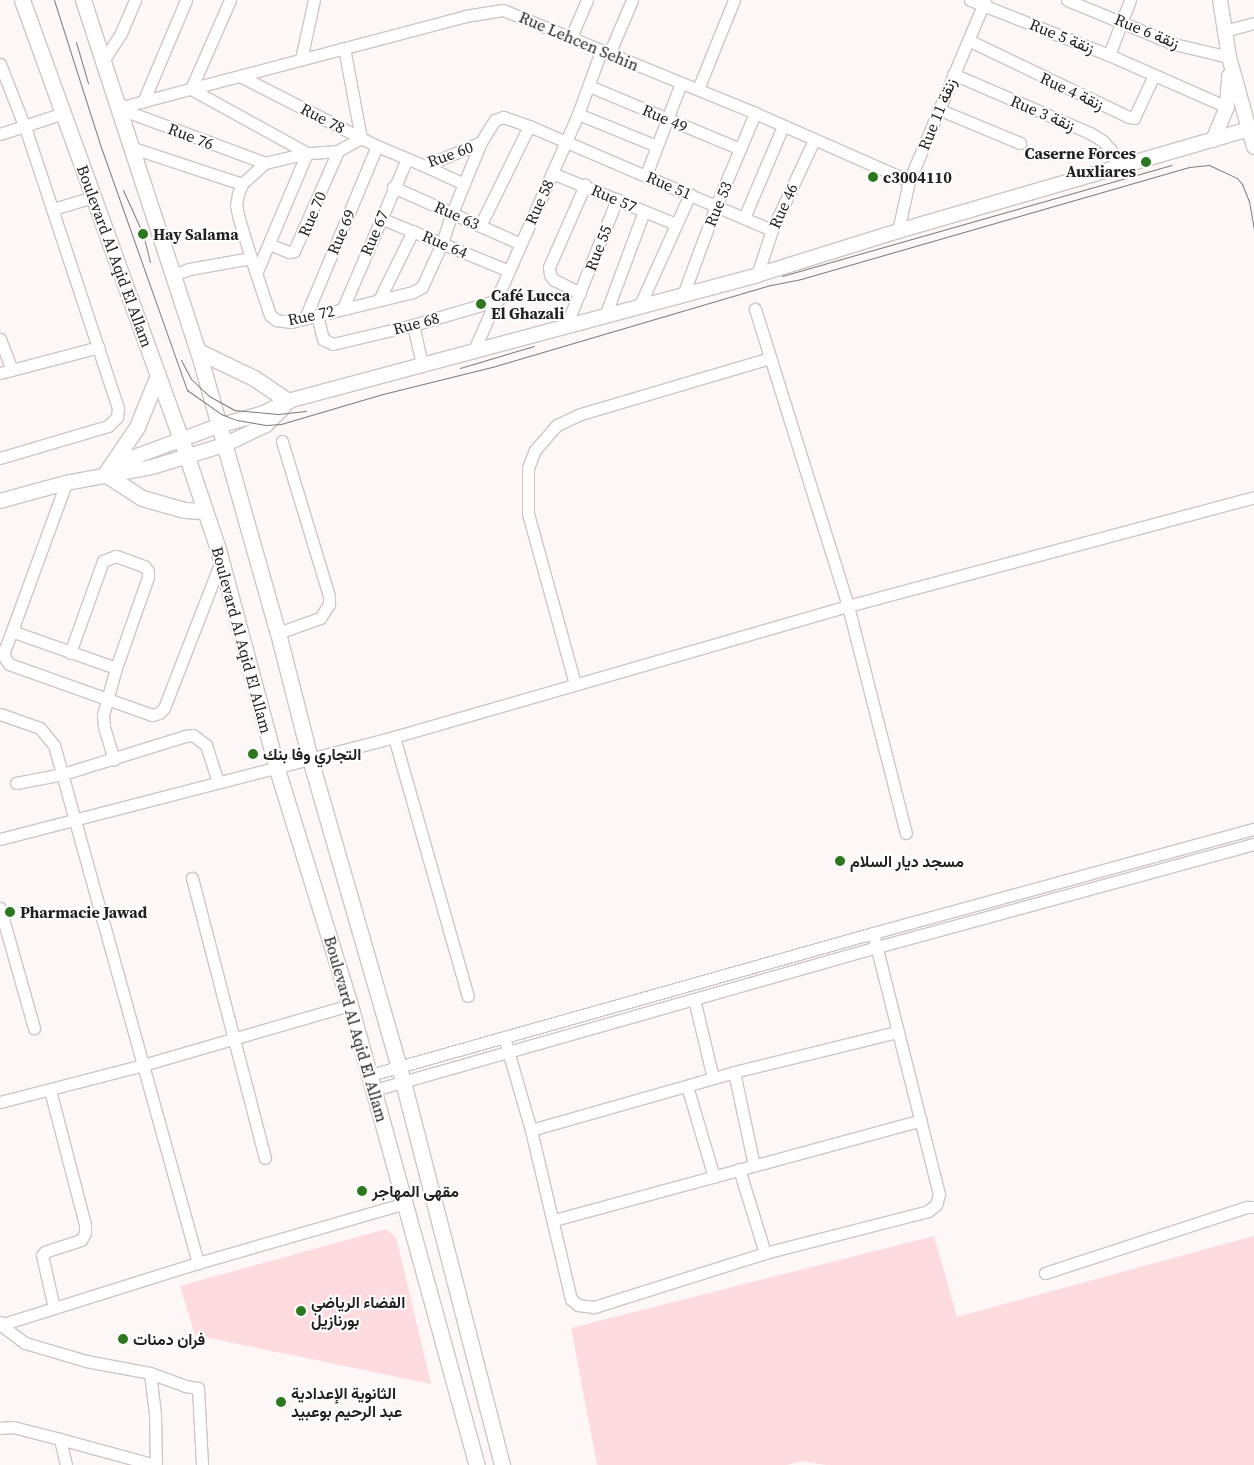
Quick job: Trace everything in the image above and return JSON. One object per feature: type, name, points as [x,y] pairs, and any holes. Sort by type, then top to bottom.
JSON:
[{"type":"main road","name":"Boulevard Al Aqid El Allam","points":[[22,0],[187,456],[221,561],[276,766],[370,1075],[477,1465]]},
{"type":"main road","name":"Boulevard Al Aqid El Allam","points":[[83,0],[171,276],[198,352],[278,633],[310,759],[403,1082],[502,1465]]},
{"type":"main road","points":[[198,352],[242,371],[288,401]]},
{"type":"main road","points":[[158,375],[137,428],[105,474],[122,488],[148,500],[184,510],[205,510]]},
{"type":"street","points":[[103,61],[121,33],[135,0]]},
{"type":"street","points":[[143,102],[186,0]]},
{"type":"street","points":[[230,0],[191,89],[307,153]]},
{"type":"street","points":[[301,59],[314,0]]},
{"type":"street","points":[[571,37],[587,0]]},
{"type":"street","name":"Rue 58","points":[[474,350],[498,300],[520,244],[589,86],[632,0]]},
{"type":"street","points":[[698,89],[734,0]]},
{"type":"street","name":"Rue 5 زنقة","points":[[970,0],[984,2],[1109,55],[1130,0]]},
{"type":"street","name":"Rue 6 زنقة","points":[[1067,0],[1174,44],[1229,57]]},
{"type":"street","points":[[1220,0],[1229,57],[1254,147]]},
{"type":"street","name":"Rue 11 زنقة","points":[[898,231],[909,182],[984,2]]},
{"type":"street","name":"Rue Lehcen Sehin","points":[[118,108],[505,5],[605,53],[755,113],[909,182]]},
{"type":"street","points":[[1224,31],[1254,24]]},
{"type":"street","name":"Rue 4 زنقة","points":[[968,40],[1134,118],[1154,75]]},
{"type":"street","points":[[130,147],[242,184],[265,164],[307,153],[338,151],[361,138],[344,48]]},
{"type":"street","points":[[1109,55],[1226,107]]},
{"type":"street","points":[[1213,140],[1226,107],[1230,87],[1229,57]]},
{"type":"street","points":[[0,64],[25,126],[118,408],[114,423],[108,426],[0,458]]},
{"type":"street","name":"Rue 3 زنقة","points":[[953,74],[1090,133],[1103,141],[1110,149],[1114,156],[1116,168]]},
{"type":"street","name":"Rue 78","points":[[240,76],[377,146],[407,159]]},
{"type":"street","points":[[646,175],[681,83]]},
{"type":"street","name":"Rue 49","points":[[589,86],[740,149]]},
{"type":"street","name":"Rue 76","points":[[118,108],[265,164]]},
{"type":"street","points":[[938,109],[1020,143]]},
{"type":"street","points":[[0,134],[63,113]]},
{"type":"street","name":"Rue 53","points":[[683,295],[716,206],[755,113]]},
{"type":"street","points":[[578,114],[657,146]]},
{"type":"street","name":"Rue 60","points":[[407,159],[425,166],[481,142],[498,117],[529,126],[566,142]]},
{"type":"street","points":[[480,226],[529,126]]},
{"type":"street","points":[[744,218],[783,126]]},
{"type":"street","points":[[105,474],[126,460],[218,426],[264,413],[288,401],[757,275],[898,231],[1248,129]]},
{"type":"street","name":"Rue 46","points":[[757,275],[772,230],[814,140]]},
{"type":"street","points":[[442,243],[481,142]]},
{"type":"street","name":"Rue 51","points":[[566,142],[772,230]]},
{"type":"street","name":"Rue 69","points":[[304,318],[377,146]]},
{"type":"street","name":"Rue 70","points":[[268,244],[288,252],[294,251],[298,247],[338,151]]},
{"type":"street","points":[[256,274],[307,153]]},
{"type":"street","name":"Rue 67","points":[[342,308],[393,187],[407,159]]},
{"type":"street","points":[[425,166],[464,184]]},
{"type":"street","name":"Rue 57","points":[[552,173],[676,224]]},
{"type":"street","name":"Rue 72","points":[[242,184],[236,205],[250,258],[270,315],[276,320],[291,322],[413,292],[422,286],[427,279],[442,243]]},
{"type":"street","points":[[580,293],[554,280],[550,275],[549,267],[585,185]]},
{"type":"street","name":"Rue 63","points":[[393,187],[520,244]]},
{"type":"street","name":"Rue 53","points":[[639,306],[690,194]]},
{"type":"street","points":[[53,209],[93,197]]},
{"type":"street","name":"Rue 55","points":[[566,326],[617,199]]},
{"type":"street","points":[[604,316],[644,211]]},
{"type":"street","name":"Rue 64","points":[[380,218],[509,272]]},
{"type":"street","points":[[379,300],[413,231]]},
{"type":"street","points":[[171,276],[189,269],[250,258]]},
{"type":"street","name":"Rue 68","points":[[317,315],[323,339],[333,344],[413,325],[498,300]]},
{"type":"street","points":[[755,309],[848,606],[906,833]]},
{"type":"street","points":[[413,325],[422,364]]},
{"type":"street","points":[[0,339],[12,370]]},
{"type":"street","points":[[0,373],[99,347]]},
{"type":"street","points":[[575,684],[528,513],[528,468],[534,450],[558,426],[581,414],[770,358]]},
{"type":"street","points":[[0,501],[105,474],[152,466],[224,445],[266,425],[288,401]]},
{"type":"street","points":[[278,633],[320,618],[329,604],[282,441]]},
{"type":"street","points":[[66,483],[4,651],[5,658],[9,664],[152,715],[159,713],[164,708],[221,561]]},
{"type":"street","points":[[0,839],[394,737],[848,606],[1254,497]]},
{"type":"street","points":[[70,652],[103,562],[116,556],[144,566],[148,571],[148,577],[106,698],[104,727],[114,759]]},
{"type":"street","points":[[13,628],[17,632],[116,668]]},
{"type":"street","points":[[0,714],[40,728],[54,745],[198,1263]]},
{"type":"street","points":[[16,783],[63,774],[193,735],[206,744],[218,782]]},
{"type":"street","points":[[394,737],[468,996]]},
{"type":"street","points":[[370,1075],[1254,828]]},
{"type":"street","points":[[374,1090],[876,947],[1254,844]]},
{"type":"street","points":[[192,878],[265,1158]]},
{"type":"street","points":[[0,908],[34,1028]]},
{"type":"street","points":[[504,1037],[531,1130],[572,1299],[586,1308],[594,1308],[765,1253],[928,1211],[936,1205],[939,1194],[873,933]]},
{"type":"street","points":[[694,999],[713,1078]]},
{"type":"street","points":[[0,1102],[143,1066],[350,1005]]},
{"type":"street","points":[[531,1130],[734,1072],[897,1032]]},
{"type":"street","points":[[734,1072],[754,1165]]},
{"type":"street","points":[[687,1086],[714,1177]]},
{"type":"street","points":[[50,1090],[85,1233],[81,1240],[45,1252],[42,1255],[54,1308]]},
{"type":"street","points":[[554,1220],[921,1120]]},
{"type":"street","points":[[739,1169],[765,1253]]},
{"type":"street","points":[[0,1324],[198,1263],[406,1203]]},
{"type":"street","points":[[1045,1273],[1252,1205]]},
{"type":"street","points":[[0,1324],[25,1343],[86,1360],[150,1373],[185,1386],[198,1388],[202,1465]]},
{"type":"street","points":[[0,1428],[13,1427],[60,1438],[155,1465],[155,1414],[150,1373]]},
{"type":"street","points":[[60,1438],[66,1465]]},
{"type":"shaded area","name":"الفضاء الرياضي بورنازيل","points":[[386,1229],[396,1237],[431,1384],[195,1335],[180,1286]]},
{"type":"shaded area","points":[[934,1236],[957,1317],[1254,1236],[1254,1465],[826,1465],[802,1461],[787,1465],[597,1465],[571,1328]]},
{"type":"tram line","points":[[54,0],[102,150],[187,390],[221,414],[237,420],[266,425],[281,424],[383,394],[492,367],[771,285],[801,279],[1189,167],[1209,165],[1237,178],[1242,184],[1249,201],[1254,228]]},
{"type":"tram line","points":[[76,42],[88,83]]},
{"type":"tram line","points":[[782,276],[1171,165]]},
{"type":"tram line","points":[[123,190],[143,234],[150,262]]},
{"type":"tram line","points":[[460,368],[534,346]]},
{"type":"tram line","points":[[181,360],[191,379],[209,396],[234,410],[278,414],[306,411]]},
{"type":"place","name":"Caserne Forces Auxliares","points":[[1146,162]]},
{"type":"place","name":"c3004110","points":[[873,177]]},
{"type":"place","name":"Hay Salama","points":[[143,234]]},
{"type":"place","name":"Café Lucca El Ghazali","points":[[481,304]]},
{"type":"place","name":"التجاري وفا بنك","points":[[253,754]]},
{"type":"place","name":"مسجد ديار السلام","points":[[840,861]]},
{"type":"place","name":"Pharmacie Jawad","points":[[10,912]]},
{"type":"place","name":"مقهى المهاجر","points":[[362,1191]]},
{"type":"place","name":"الفضاء الرياضي بورنازيل","points":[[301,1311]]},
{"type":"place","name":"فران دمنات","points":[[123,1339]]},
{"type":"place","name":"الثانوية الإعدادية عبد الرحيم بوعبيد","points":[[281,1402]]}]
